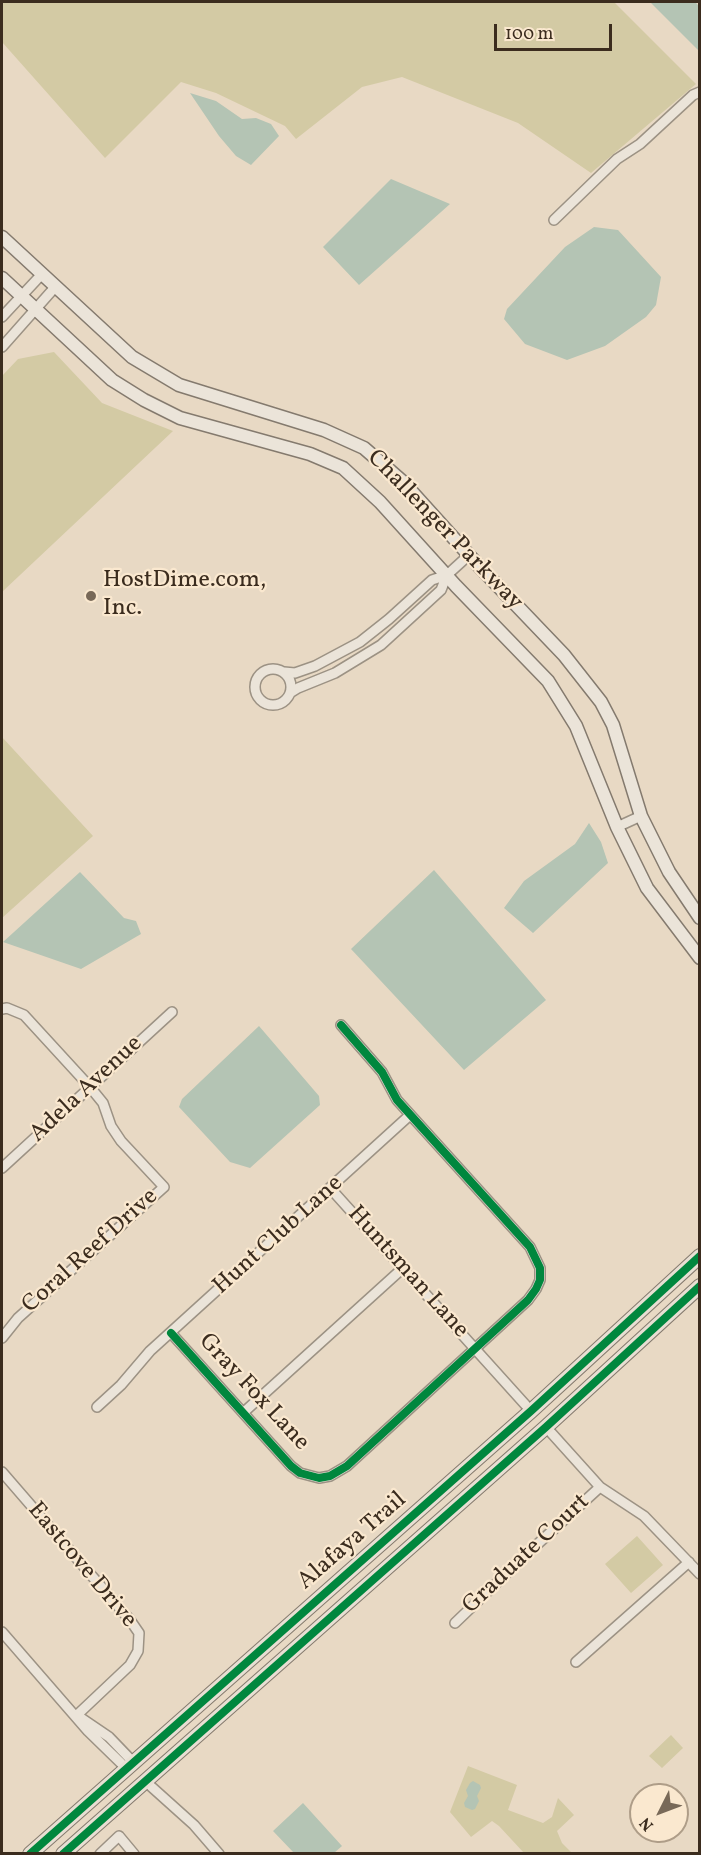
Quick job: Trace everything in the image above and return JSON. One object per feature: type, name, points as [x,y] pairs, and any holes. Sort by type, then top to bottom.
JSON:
[{"type":"main road","name":"Challenger Parkway","points":[[2,237],[132,357],[179,386],[324,430],[364,448],[403,482],[564,655],[601,702],[613,725],[641,816],[669,872],[699,918]]},
{"type":"main road","name":"Challenger Parkway","points":[[2,278],[112,380],[180,418],[310,454],[344,468],[381,502],[447,576],[548,681],[576,726],[617,827],[647,888],[699,958]]},
{"type":"main road","name":"Alafaya Trail","points":[[30,1854],[531,1411],[699,1256]]},
{"type":"main road","name":"Alafaya Trail","points":[[63,1854],[524,1447],[699,1286]]},
{"type":"main road","points":[[546,1427],[543,1414],[550,1394]]},
{"type":"main road","points":[[524,1447],[533,1423],[531,1411]]},
{"type":"main road","points":[[270,1670],[266,1656],[276,1636]]},
{"type":"main road","points":[[239,1697],[253,1671],[253,1656]]},
{"type":"street","points":[[554,220],[617,159],[640,144],[699,92]]},
{"type":"street","points":[[2,317],[42,274]]},
{"type":"street","points":[[2,346],[56,286]]},
{"type":"street","points":[[447,576],[432,580],[375,631],[341,653],[295,673],[278,669],[262,671],[256,678],[254,688],[259,699],[270,705],[281,703],[290,693],[353,664],[381,645],[441,590],[447,576],[469,555]]},
{"type":"street","points":[[284,672],[291,683],[290,693]]},
{"type":"street","points":[[617,827],[641,816]]},
{"type":"street","points":[[2,1009],[7,1008],[24,1015],[90,1087]]},
{"type":"street","name":"Adela Avenue","points":[[2,1168],[172,1012]]},
{"type":"street","name":"Gray Fox Lane","points":[[171,1333],[291,1466],[310,1477],[330,1476],[347,1466],[528,1300],[540,1280],[540,1268],[530,1247],[392,1095],[382,1072],[341,1025]]},
{"type":"street","name":"Coral Reef Drive","points":[[2,1338],[18,1318],[164,1187],[121,1141],[111,1126],[103,1103],[90,1087]]},
{"type":"street","name":"Hunt Club Lane","points":[[97,1407],[171,1333],[410,1115]]},
{"type":"street","name":"Huntsman Lane","points":[[331,1189],[531,1411]]},
{"type":"street","points":[[244,1413],[403,1268]]},
{"type":"street","points":[[546,1427],[600,1487],[644,1516],[699,1574]]},
{"type":"street","name":"Eastcove Drive","points":[[2,1472],[139,1633],[138,1651],[129,1665],[76,1716]]},
{"type":"street","name":"Graduate Court","points":[[455,1623],[600,1487]]},
{"type":"street","points":[[576,1662],[689,1562]]},
{"type":"street","points":[[2,1632],[76,1716],[109,1737],[130,1765]]},
{"type":"street","points":[[146,1780],[159,1795],[194,1825],[219,1854]]},
{"type":"street","points":[[100,1854],[119,1836],[134,1854]]},
{"type":"shaded area","points":[[2,2],[614,2],[696,84],[591,173],[518,123],[402,77],[362,87],[296,139],[285,126],[216,93],[181,82],[105,158],[2,42]]},
{"type":"shaded area","points":[[650,2],[695,2],[699,6],[699,51]]},
{"type":"shaded area","points":[[190,93],[216,101],[242,119],[256,118],[271,124],[279,136],[251,165],[236,156],[219,136]]},
{"type":"shaded area","points":[[391,179],[450,204],[359,285],[323,247]]},
{"type":"shaded area","points":[[594,227],[618,230],[661,277],[656,305],[646,317],[605,346],[567,360],[525,344],[504,319],[507,309],[565,247]]},
{"type":"shaded area","points":[[54,352],[102,403],[173,431],[2,592],[2,376],[18,359]]},
{"type":"shaded area","points":[[2,737],[93,836],[2,918]]},
{"type":"shaded area","points":[[589,823],[601,842],[608,863],[533,933],[504,908],[524,881],[575,844]]},
{"type":"shaded area","points":[[434,870],[546,1000],[464,1070],[351,949]]},
{"type":"shaded area","points":[[80,872],[124,918],[136,921],[141,934],[81,969],[3,942]]},
{"type":"shaded area","points":[[259,1026],[319,1096],[320,1105],[250,1168],[230,1162],[179,1107],[182,1099]]},
{"type":"shaded area","points":[[637,1536],[663,1565],[631,1593],[605,1564]]},
{"type":"shaded area","points":[[671,1735],[683,1748],[662,1768],[649,1756]]},
{"type":"shaded area","points":[[468,1766],[517,1785],[508,1810],[543,1823],[552,1817],[558,1798],[574,1815],[557,1831],[562,1843],[572,1853],[524,1853],[492,1821],[471,1837],[450,1812]]},
{"type":"shaded area","points":[[473,1781],[481,1788],[477,1796],[479,1801],[472,1810],[465,1807],[464,1803],[468,1796],[466,1790]]},
{"type":"shaded area","points":[[303,1803],[342,1846],[334,1853],[294,1853],[273,1831]]},
{"type":"cycle path","points":[[171,1333],[291,1466],[300,1473],[319,1478],[330,1476],[347,1466],[528,1300],[536,1289],[540,1280],[540,1268],[530,1247],[397,1100],[382,1072],[341,1025]]},
{"type":"cycle path","points":[[30,1854],[531,1411],[700,1256]]},
{"type":"cycle path","points":[[63,1854],[546,1427],[700,1286]]},
{"type":"place","name":"HostDime.com, Inc.","points":[[91,596]]}]
